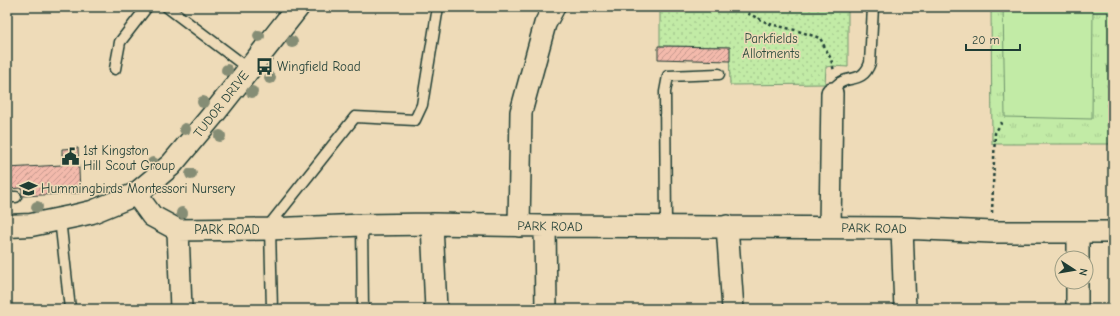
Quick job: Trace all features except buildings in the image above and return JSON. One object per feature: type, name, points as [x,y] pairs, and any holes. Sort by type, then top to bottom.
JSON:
[{"type":"street","name":"TUDOR DRIVE","points":[[136,194],[171,165],[212,116],[298,7]]},
{"type":"street","points":[[519,226],[521,112],[545,24],[554,7]]},
{"type":"street","points":[[830,228],[835,89]]},
{"type":"street","name":"PARK ROAD","points":[[136,194],[152,216],[178,230],[432,224],[519,226],[902,228],[992,232],[1113,232]]},
{"type":"street","points":[[7,226],[31,225],[92,212],[136,194]]},
{"type":"street","points":[[432,224],[436,309]]},
{"type":"street","points":[[545,226],[546,309]]},
{"type":"street","points":[[727,226],[733,309]]},
{"type":"street","points":[[902,228],[905,309]]},
{"type":"street","points":[[178,230],[181,309]]},
{"type":"street","points":[[1078,233],[1078,250]]},
{"type":"street","points":[[1077,290],[1077,309]]},
{"type":"lane","points":[[115,69],[120,42],[147,7]]},
{"type":"lane","points":[[167,7],[249,69]]},
{"type":"lane","points":[[272,309],[268,229],[355,117],[415,120],[422,105],[438,7]]},
{"type":"lane","points":[[835,89],[846,80],[857,78],[868,69],[870,63],[873,7]]},
{"type":"lane","points":[[666,226],[665,92],[668,76],[719,74]]},
{"type":"lane","points":[[60,219],[70,309]]},
{"type":"lane","points":[[362,225],[363,309]]},
{"type":"path","points":[[746,7],[749,14],[770,24],[796,30],[820,38],[831,59],[835,89]]},
{"type":"path","points":[[992,232],[995,133],[1002,122]]},
{"type":"green space","name":"Parkfields Allotments","points":[[660,7],[848,7],[848,67],[826,67],[825,84],[730,85],[729,47],[660,46]]},
{"type":"green space","points":[[991,7],[1112,7],[1110,144],[992,144]]},
{"type":"green space","points":[[1003,7],[1093,7],[1092,119],[1005,117]]},
{"type":"place","name":"Wingfield Road","points":[[264,66]]},
{"type":"place","name":"1st Kingston Hill Scout Group","points":[[70,157]]},
{"type":"place","name":"Hummingbirds Montessori Nursery","points":[[28,188]]}]
